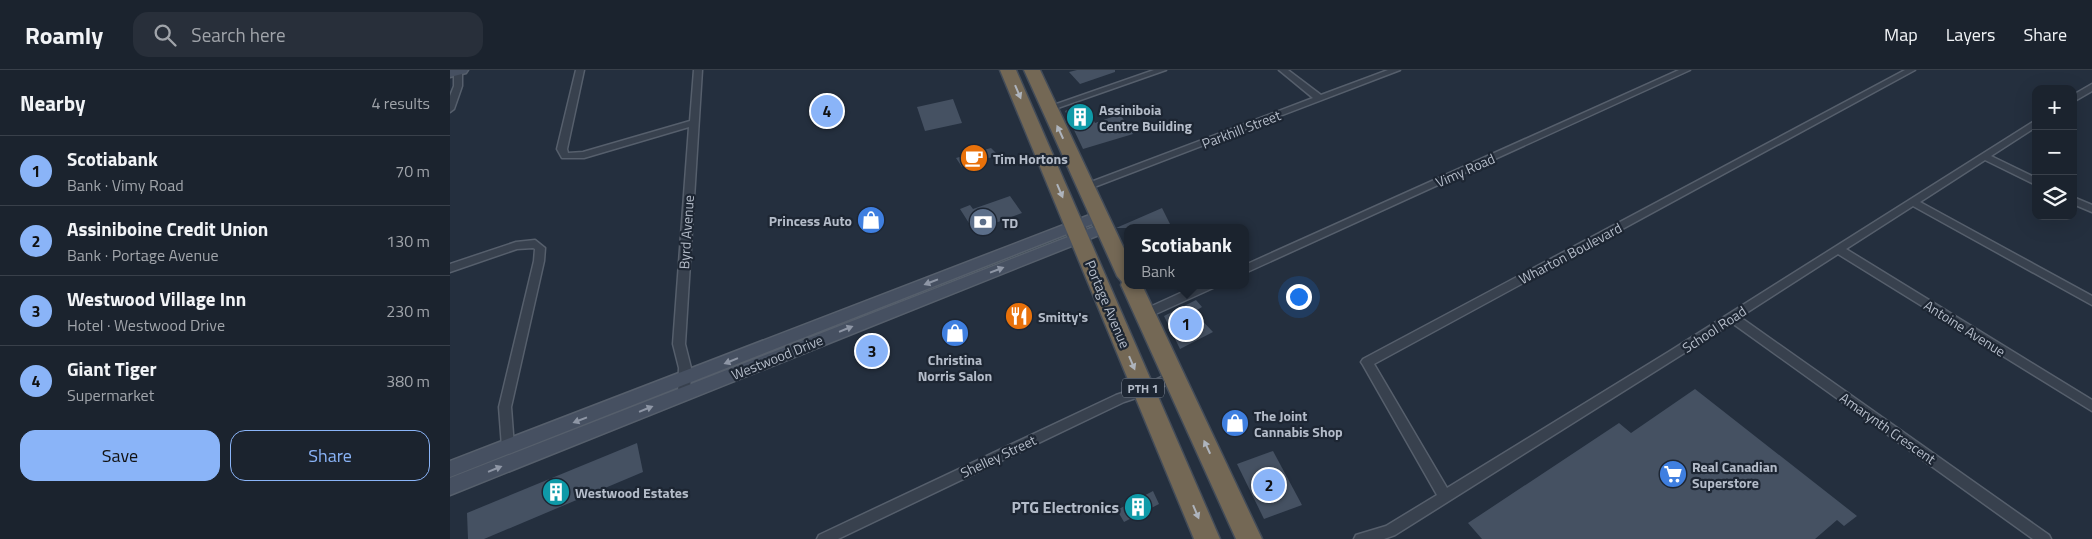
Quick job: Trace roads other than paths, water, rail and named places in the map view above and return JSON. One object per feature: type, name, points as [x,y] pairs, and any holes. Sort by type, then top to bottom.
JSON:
[{"type":"highway","name":"Portage Avenue","points":[[1008,70],[1207,539]]},
{"type":"highway","name":"Portage Avenue","points":[[1032,70],[1124,270]]},
{"type":"highway","name":"Portage Avenue","points":[[1134,289],[1249,539]]},
{"type":"street","points":[[580,70],[562,149],[565,156],[584,155],[693,123]]},
{"type":"street","name":"Byrd Avenue","points":[[684,387],[685,368],[679,336],[698,70]]},
{"type":"street","points":[[1049,108],[1162,70]]},
{"type":"street","points":[[1283,70],[1320,99]]},
{"type":"street","name":"Parkhill Street","points":[[1086,188],[1396,70]]},
{"type":"street","name":"Vimy Road","points":[[1249,267],[1686,70]]},
{"type":"street","name":"Wharton Boulevard","points":[[1444,497],[1436,479],[1366,362],[1911,70]]},
{"type":"street","points":[[450,109],[458,86],[456,71]]},
{"type":"street","points":[[2077,96],[2092,87]]},
{"type":"street","name":"School Road","points":[[1361,539],[1387,535],[1444,497],[1732,317],[2032,126]]},
{"type":"street","points":[[1984,156],[2032,180]]},
{"type":"street","points":[[1913,202],[2092,301]]},
{"type":"street","points":[[2077,202],[2092,209]]},
{"type":"street","name":"Westwood Drive","points":[[450,487],[684,387],[1102,222]]},
{"type":"street","points":[[450,268],[522,245],[535,244],[540,248],[539,260],[505,407],[508,447]]},
{"type":"street","name":"Antoine Avenue","points":[[1838,249],[2092,406]]},
{"type":"street","points":[[1145,314],[1200,289]]},
{"type":"street","name":"Amarynth Crescent","points":[[1732,317],[2044,539]]},
{"type":"street","name":"Shelley Street","points":[[824,539],[1120,398],[1144,391],[1174,376]]},
{"type":"street","name":"Westwood Drive","points":[[450,469],[508,447],[684,387]]},
{"type":"place","name":"Giant Tiger","points":[[827,111]]},
{"type":"place","name":"Assiniboia Centre Building","points":[[1080,117]]},
{"type":"place","name":"Tim Hortons","points":[[974,158]]},
{"type":"place","name":"Princess Auto","points":[[871,220]]},
{"type":"place","name":"TD","points":[[983,222]]},
{"type":"place","name":"Smitty's","points":[[1019,316]]},
{"type":"place","name":"Scotiabank","points":[[1186,324]]},
{"type":"place","name":"Christina Norris Salon","points":[[955,333]]},
{"type":"place","name":"Westwood Village Inn","points":[[872,351]]},
{"type":"place","name":"The Joint Cannabis Shop","points":[[1235,423]]},
{"type":"place","name":"Real Canadian Superstore","points":[[1673,474]]},
{"type":"place","name":"Assiniboine Credit Union","points":[[1269,485]]},
{"type":"place","name":"Westwood Estates","points":[[556,492]]},
{"type":"place","name":"PTG Electronics","points":[[1138,507]]}]
